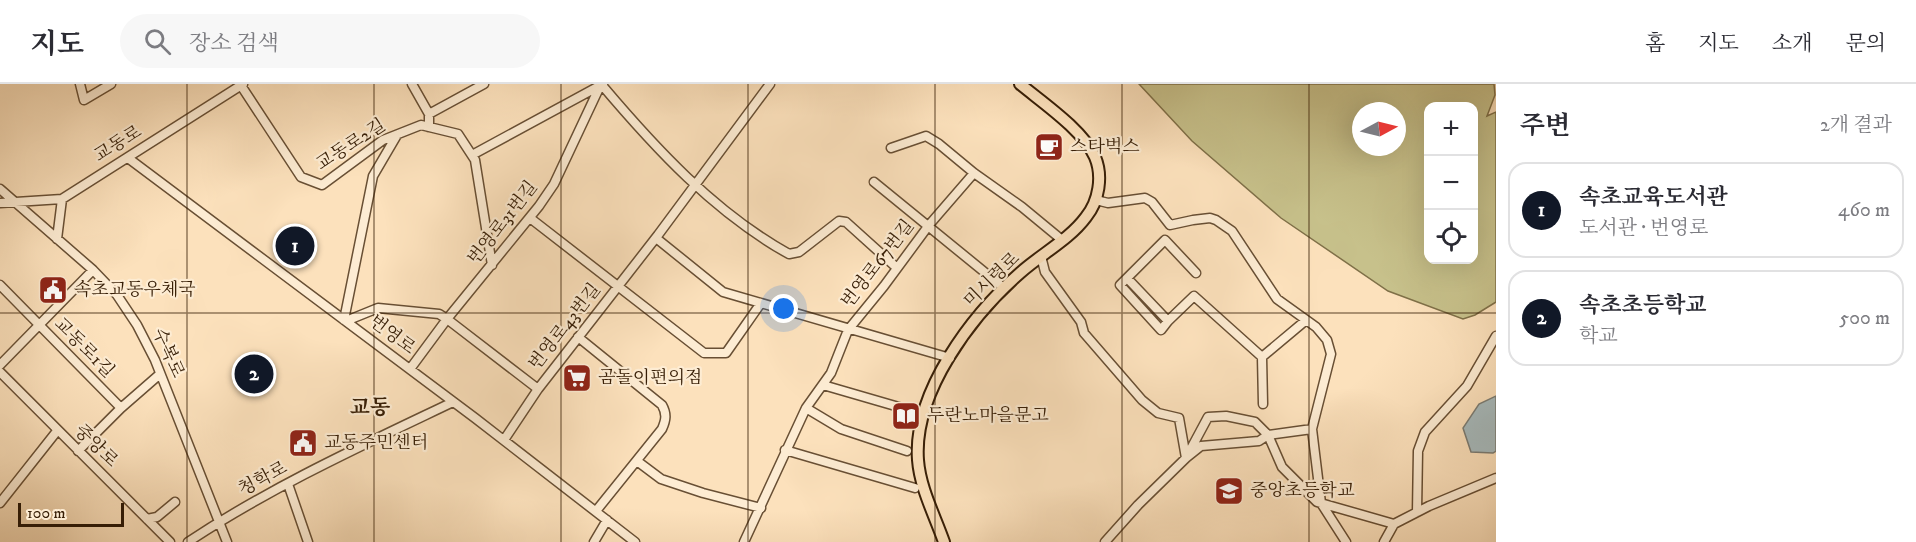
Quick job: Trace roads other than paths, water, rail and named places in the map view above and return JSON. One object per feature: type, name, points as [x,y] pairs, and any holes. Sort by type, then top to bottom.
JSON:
[{"type":"main road","name":"미시령로","points":[[945,542],[922,480],[918,461],[918,441],[923,414],[933,388],[961,337],[975,317],[1004,288],[1077,228],[1088,216],[1096,200],[1099,187],[1099,172],[1089,145],[1020,84]]},
{"type":"street","points":[[80,84],[84,100],[111,84]]},
{"type":"street","points":[[412,84],[429,114]]},
{"type":"street","points":[[484,84],[429,114],[425,126],[458,134],[475,160],[492,265]]},
{"type":"street","points":[[472,155],[602,84],[642,131],[695,185],[762,240],[789,254],[799,252],[838,221],[846,222],[897,268]]},
{"type":"street","name":"번영로31번길","points":[[410,369],[447,318],[530,218],[554,184],[602,84]]},
{"type":"street","name":"번영로43번길","points":[[504,440],[538,389],[656,238],[770,84]]},
{"type":"street","name":"교동로2길","points":[[242,85],[301,177],[322,185],[383,140],[425,126]]},
{"type":"street","name":"교동로","points":[[0,204],[62,199],[242,85]]},
{"type":"street","points":[[345,320],[373,176],[397,134]]},
{"type":"street","points":[[891,148],[926,136],[1022,207],[1062,240]]},
{"type":"street","name":"번영로","points":[[128,158],[504,440],[635,542]]},
{"type":"street","name":"번영로67번길","points":[[744,542],[785,450],[806,408],[831,372],[848,330],[929,225],[974,173]]},
{"type":"street","points":[[874,182],[1004,288]]},
{"type":"street","name":"수복로","points":[[0,189],[93,270],[117,295],[137,325],[160,374],[227,542]]},
{"type":"street","points":[[1096,200],[1108,203],[1145,198],[1152,202],[1170,225],[1193,220],[1216,220],[1232,231],[1277,299],[1316,327],[1327,339],[1331,354],[1312,429],[1321,503],[1346,542]]},
{"type":"street","points":[[57,239],[62,199]]},
{"type":"street","points":[[530,218],[704,353],[726,354],[761,303]]},
{"type":"street","points":[[656,238],[723,292],[950,358]]},
{"type":"street","points":[[1196,273],[1165,240],[1127,278],[1168,321],[1194,296],[1262,357],[1263,404]]},
{"type":"street","points":[[1041,256],[1045,272],[1081,322],[1084,333],[1142,400],[1158,413],[1179,418],[1186,458]]},
{"type":"street","points":[[0,365],[93,270]]},
{"type":"street","name":"교동로1길","points":[[0,285],[121,408]]},
{"type":"street","points":[[345,320],[378,308],[439,314],[538,389]]},
{"type":"street","points":[[1262,357],[1305,321]]},
{"type":"street","points":[[1417,512],[1418,452],[1425,432],[1467,386],[1496,336]]},
{"type":"street","points":[[578,337],[662,405],[666,420],[662,429],[596,511]]},
{"type":"street","name":"중앙로","points":[[0,372],[170,542]]},
{"type":"street","points":[[78,451],[121,408],[160,374]]},
{"type":"street","points":[[823,385],[923,414]]},
{"type":"street","name":"청학로","points":[[188,542],[218,522],[288,484],[453,402]]},
{"type":"street","points":[[806,408],[841,429],[907,451]]},
{"type":"street","points":[[1186,458],[1208,417],[1226,416],[1255,422],[1268,435],[1282,467],[1317,502],[1394,524]]},
{"type":"street","points":[[1105,542],[1138,505],[1201,446],[1259,441],[1268,435],[1312,429]]},
{"type":"street","points":[[0,502],[57,431]]},
{"type":"street","points":[[785,450],[915,488]]},
{"type":"street","points":[[636,461],[661,479],[703,494],[761,508]]},
{"type":"street","points":[[1384,542],[1394,524],[1496,478]]},
{"type":"street","points":[[288,484],[308,542]]},
{"type":"street","points":[[147,519],[157,517],[175,502]]},
{"type":"street","points":[[594,542],[607,520]]},
{"type":"place","name":"스타벅스","points":[[1049,147]]},
{"type":"place","name":"속초교육도서관","points":[[295,246]]},
{"type":"place","name":"속초교동우체국","points":[[53,290]]},
{"type":"place","name":"속초초등학교","points":[[254,374]]},
{"type":"place","name":"곰돌이편의점","points":[[577,378]]},
{"type":"place","name":"두란노마을문고","points":[[906,416]]},
{"type":"place","name":"교동주민센터","points":[[303,443]]},
{"type":"place","name":"중앙초등학교","points":[[1229,491]]},
{"type":"district","name":"교동","points":[[370,408]]}]
